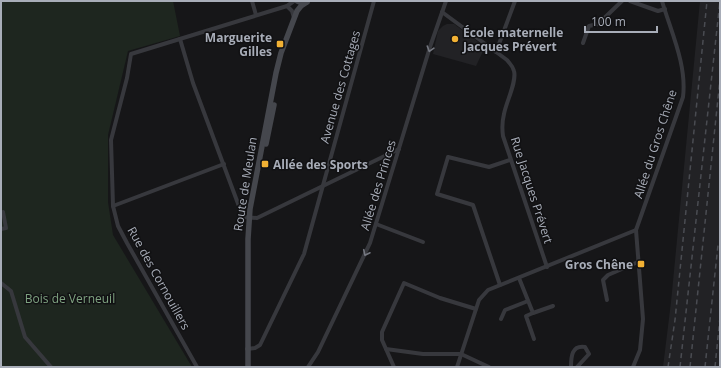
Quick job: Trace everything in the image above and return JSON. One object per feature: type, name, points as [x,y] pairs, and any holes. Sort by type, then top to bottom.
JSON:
[{"type":"main road","points":[[296,1],[302,3],[308,1]]},
{"type":"main road","name":"Route de Meulan","points":[[296,1],[297,11]]},
{"type":"main road","name":"Route de Meulan","points":[[248,367],[251,218],[279,75],[290,32],[297,11],[308,1]]},
{"type":"main road","name":"Route de Meulan","points":[[249,349],[252,367]]},
{"type":"street","points":[[252,1],[256,15]]},
{"type":"street","points":[[296,1],[287,6],[180,39],[193,83],[243,217],[257,218],[399,149]]},
{"type":"street","name":"Avenue des Cottages","points":[[249,349],[258,347],[260,344],[304,254],[374,1]]},
{"type":"street","name":"Allée des Princes","points":[[308,367],[317,354],[367,250],[446,1]]},
{"type":"street","points":[[496,52],[515,1]]},
{"type":"street","points":[[583,43],[589,26],[598,24],[622,1]]},
{"type":"street","points":[[630,1],[658,11],[665,9]]},
{"type":"street","name":"Allée du Gros Chêne","points":[[633,367],[640,350],[643,318],[636,230],[683,97],[684,86],[683,70],[662,1]]},
{"type":"street","points":[[287,6],[292,11],[294,18]]},
{"type":"street","name":"Rue Jacques Prévert","points":[[442,12],[507,60],[512,66],[514,72],[502,124],[503,136],[547,267]]},
{"type":"street","name":"Rue des Cornouillers","points":[[180,39],[131,54],[127,78],[111,140],[113,206],[118,226],[127,244],[198,367]]},
{"type":"street","points":[[500,285],[473,205],[437,194],[448,157],[489,167],[510,160]]},
{"type":"street","points":[[113,206],[224,164]]},
{"type":"street","points":[[1,213],[2,212],[6,228],[1,229]]},
{"type":"street","points":[[376,224],[423,242]]},
{"type":"street","points":[[457,367],[479,300],[488,290],[636,230]]},
{"type":"street","points":[[607,300],[603,280],[608,275],[638,262]]},
{"type":"street","points":[[519,278],[533,313]]},
{"type":"street","points":[[1,283],[11,291],[25,337],[51,367]]},
{"type":"street","points":[[394,367],[382,340],[382,332],[404,283],[440,298],[476,309]]},
{"type":"street","points":[[501,319],[505,310],[528,301]]},
{"type":"street","points":[[534,339],[526,316],[552,306]]},
{"type":"street","points":[[571,367],[572,353],[581,346],[585,347],[589,354],[578,367]]},
{"type":"street","points":[[386,349],[423,354],[461,354],[489,367]]},
{"type":"shaded area","points":[[700,1],[720,1],[720,367],[663,367],[671,302]]},
{"type":"shaded area","name":"École maternelle Jacques Prévert","points":[[447,24],[454,24],[485,47],[476,66],[433,54],[438,31]]},
{"type":"green space","name":"Bois de Verneuil","points":[[1,1],[173,1],[180,36],[128,51],[108,135],[108,202],[113,235],[192,367],[1,367]]},
{"type":"railway","points":[[668,367],[675,320],[707,1]]},
{"type":"railway","points":[[680,367],[720,1]]},
{"type":"railway","points":[[690,367],[720,79]]},
{"type":"railway","points":[[705,367],[718,245]]},
{"type":"railway","points":[[715,367],[720,317]]},
{"type":"place","name":"École maternelle Jacques Prévert","points":[[455,39]]},
{"type":"place","name":"Marguerite Gilles","points":[[280,44]]},
{"type":"place","name":"Allée des Sports","points":[[265,164]]},
{"type":"place","name":"Gros Chêne","points":[[641,264]]}]
